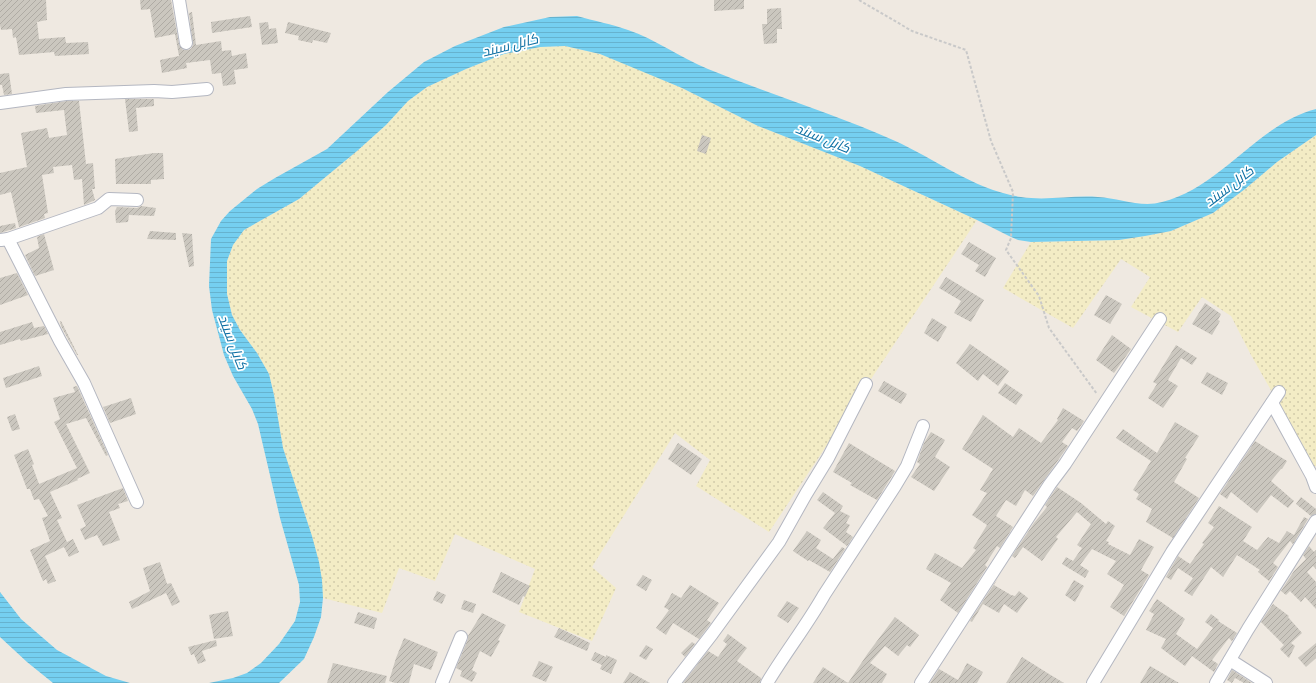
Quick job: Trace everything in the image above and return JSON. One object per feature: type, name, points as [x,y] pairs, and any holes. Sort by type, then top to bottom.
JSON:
[{"type":"street","points":[[179,0],[186,43]]},
{"type":"street","points":[[0,103],[66,94],[154,91],[172,92],[207,89]]},
{"type":"street","points":[[137,200],[109,199],[98,208],[4,240],[84,383],[137,502]]},
{"type":"street","points":[[921,683],[1160,319]]},
{"type":"street","points":[[674,683],[712,634],[779,542],[828,458],[866,384]]},
{"type":"street","points":[[1093,683],[1172,552],[1279,392]]},
{"type":"street","points":[[1272,403],[1312,476],[1316,487]]},
{"type":"street","points":[[767,683],[814,613],[824,595],[895,486],[907,466],[923,426]]},
{"type":"street","points":[[1216,683],[1316,521]]},
{"type":"street","points":[[442,683],[461,637]]},
{"type":"street","points":[[1230,660],[1266,683]]},
{"type":"path","points":[[859,0],[912,31],[966,50],[991,141],[1013,192],[1011,238],[1006,250],[1039,296],[1049,328],[1104,403]]},
{"type":"sand","points":[[565,46],[600,54],[636,68],[682,88],[758,126],[860,166],[977,220],[769,532],[696,486],[710,460],[675,433],[592,567],[616,588],[592,641],[519,612],[535,569],[455,534],[435,581],[399,568],[382,613],[323,598],[319,562],[283,448],[269,374],[232,315],[227,294],[227,261],[233,245],[244,230],[299,199],[357,151],[386,125],[408,101],[427,87],[504,54],[540,47]]},
{"type":"sand","points":[[1316,135],[1316,466],[1309,467],[1272,392],[1231,316],[1202,297],[1178,332],[1131,307],[1150,277],[1121,259],[1073,328],[1003,288],[1031,242],[1119,240],[1171,231],[1213,213],[1277,162]]},
{"type":"water","name":"کابل سيند","points":[[577,16],[616,26],[638,34],[708,69],[824,112],[893,140],[987,188],[1021,197],[1088,197],[1154,204],[1183,194],[1203,183],[1275,128],[1295,117],[1316,109],[1316,135],[1277,162],[1213,213],[1171,231],[1119,240],[1031,242],[1018,240],[860,166],[758,126],[682,88],[600,54],[565,46],[540,47],[504,54],[427,87],[408,101],[386,125],[357,151],[299,199],[244,230],[233,245],[227,261],[227,294],[232,315],[269,374],[283,448],[319,562],[323,598],[321,617],[304,659],[279,683],[209,683],[233,678],[247,673],[261,663],[279,644],[295,621],[300,602],[299,585],[280,518],[258,424],[252,409],[233,376],[224,355],[212,310],[209,286],[211,239],[221,221],[230,211],[257,189],[327,149],[388,92],[424,62],[455,46],[504,27],[550,17]]},
{"type":"water","points":[[0,592],[21,619],[57,650],[106,676],[130,683],[53,683],[0,637]]},
{"type":"building","points":[[0,0],[46,0],[47,20],[37,22],[39,39],[65,37],[66,43],[88,42],[89,54],[55,56],[54,52],[19,55],[16,37],[13,38],[12,29],[1,30]]},
{"type":"building","points":[[140,0],[171,0],[179,44],[183,50],[191,49],[193,45],[189,13],[192,12],[196,45],[221,41],[222,51],[231,50],[232,56],[246,53],[248,68],[234,70],[236,84],[223,86],[221,73],[212,74],[210,60],[186,63],[187,68],[162,73],[160,60],[179,56],[175,34],[155,38],[150,9],[141,10]]},
{"type":"building","points":[[714,0],[744,0],[744,9],[714,11]]},
{"type":"building","points":[[781,8],[782,29],[777,29],[777,43],[764,44],[762,24],[767,24],[767,9]]},
{"type":"building","points":[[250,16],[252,27],[212,33],[211,22]]},
{"type":"building","points":[[268,22],[269,29],[276,28],[278,43],[262,45],[259,23]]},
{"type":"building","points":[[288,22],[331,33],[327,43],[313,40],[312,43],[298,40],[299,36],[285,33]]},
{"type":"building","points":[[9,73],[12,94],[4,95],[2,85],[0,85],[0,74]]},
{"type":"building","points":[[125,99],[154,99],[154,106],[136,108],[138,131],[129,132]]},
{"type":"building","points":[[67,101],[79,101],[86,164],[93,163],[95,189],[92,189],[95,200],[84,205],[82,179],[74,180],[72,165],[53,167],[54,173],[42,175],[48,213],[44,214],[45,218],[19,227],[11,192],[0,195],[0,173],[27,167],[21,133],[47,128],[49,138],[67,135],[64,110],[36,113],[35,106]]},
{"type":"building","points":[[702,135],[711,138],[706,154],[697,151]]},
{"type":"building","points":[[163,153],[164,179],[151,180],[151,184],[116,184],[115,159]]},
{"type":"building","points":[[141,206],[156,208],[154,216],[129,215],[128,222],[116,223],[115,211],[117,207],[137,208]]},
{"type":"building","points":[[15,223],[16,228],[0,233],[0,226]]},
{"type":"building","points":[[150,231],[176,233],[176,240],[147,239]]},
{"type":"building","points":[[182,233],[192,234],[194,266],[189,267]]},
{"type":"building","points":[[44,234],[54,270],[35,276],[25,255],[39,248],[37,237]]},
{"type":"building","points":[[969,242],[996,258],[985,277],[975,271],[979,265],[961,254]]},
{"type":"building","points":[[17,273],[28,295],[0,305],[0,278]]},
{"type":"building","points":[[946,277],[984,300],[971,322],[954,313],[961,301],[939,288]]},
{"type":"building","points":[[1106,295],[1122,304],[1110,324],[1094,315]]},
{"type":"building","points":[[1205,303],[1221,314],[1218,320],[1220,321],[1212,335],[1192,324]]},
{"type":"building","points":[[932,318],[947,327],[938,342],[924,333]]},
{"type":"building","points":[[61,321],[78,355],[61,326]]},
{"type":"building","points":[[32,322],[34,328],[44,326],[48,334],[21,341],[20,339],[0,345],[0,332]]},
{"type":"building","points":[[1112,335],[1131,349],[1114,373],[1096,360]]},
{"type":"building","points":[[970,344],[1009,371],[998,386],[983,374],[978,381],[956,363]]},
{"type":"building","points":[[1176,345],[1197,358],[1192,365],[1181,358],[1168,380],[1178,386],[1163,408],[1148,398],[1157,384],[1153,382]]},
{"type":"building","points":[[39,366],[42,376],[6,388],[3,378]]},
{"type":"building","points":[[1207,372],[1228,383],[1222,395],[1201,383]]},
{"type":"building","points":[[884,381],[907,394],[901,404],[878,391]]},
{"type":"building","points":[[1005,383],[1023,395],[1016,405],[998,393]]},
{"type":"building","points":[[77,386],[108,455],[106,456],[86,418],[66,424],[90,473],[50,492],[62,518],[57,520],[67,542],[73,539],[79,552],[69,557],[64,547],[45,556],[56,581],[48,584],[46,579],[43,581],[30,550],[50,541],[42,518],[48,516],[39,499],[34,500],[30,489],[27,489],[14,455],[28,449],[34,464],[32,465],[39,484],[77,468],[54,422],[60,419],[53,398],[75,392],[73,387]]},
{"type":"building","points":[[131,398],[136,414],[110,423],[103,407]]},
{"type":"building","points":[[1063,408],[1084,421],[1077,431],[1072,428],[1062,442],[1068,446],[1033,496],[1025,490],[1016,506],[1006,500],[996,516],[1013,527],[1000,548],[997,546],[985,565],[987,567],[958,613],[940,600],[951,583],[926,569],[935,553],[962,568],[976,550],[973,548],[987,525],[972,515],[987,493],[980,490],[993,469],[962,449],[983,415],[1013,437],[1019,428],[1041,443],[1058,420],[1057,419]]},
{"type":"building","points":[[15,414],[20,429],[12,431],[7,417]]},
{"type":"building","points":[[1175,422],[1199,436],[1185,458],[1187,459],[1174,482],[1199,498],[1173,538],[1146,522],[1152,509],[1136,499],[1139,494],[1133,490],[1151,461],[1116,438],[1123,429],[1157,453]]},
{"type":"building","points":[[931,432],[945,440],[935,457],[950,467],[934,491],[911,477],[920,464],[917,462],[924,443]]},
{"type":"building","points":[[1255,441],[1287,461],[1271,481],[1294,501],[1288,508],[1271,495],[1257,513],[1231,492],[1227,499],[1220,494]]},
{"type":"building","points":[[678,443],[702,459],[691,475],[668,459]]},
{"type":"building","points":[[849,443],[895,471],[877,500],[850,485],[852,483],[833,472]]},
{"type":"building","points":[[1057,487],[1081,503],[1106,524],[1108,521],[1115,526],[1106,541],[1109,542],[1108,544],[1130,555],[1139,539],[1154,547],[1141,570],[1149,575],[1124,616],[1110,607],[1124,585],[1107,574],[1116,561],[1092,549],[1080,565],[1089,571],[1085,578],[1062,564],[1066,557],[1073,561],[1082,548],[1077,545],[1091,524],[1077,512],[1056,537],[1058,539],[1042,561],[1023,547],[1015,558],[1012,556],[1034,523],[1047,507],[1045,505]]},
{"type":"building","points":[[123,488],[128,501],[118,504],[120,508],[109,512],[120,540],[103,546],[97,535],[85,540],[80,529],[86,526],[77,505]]},
{"type":"building","points":[[823,492],[843,506],[840,511],[850,516],[846,523],[850,525],[846,532],[853,537],[847,546],[823,528],[835,513],[817,500]]},
{"type":"building","points":[[1301,497],[1316,509],[1316,514],[1311,516],[1296,504]]},
{"type":"building","points":[[1219,506],[1252,527],[1243,541],[1257,550],[1268,537],[1279,543],[1287,531],[1294,535],[1304,517],[1308,519],[1293,544],[1290,541],[1273,563],[1278,567],[1269,581],[1258,572],[1260,570],[1237,555],[1223,577],[1211,567],[1192,596],[1184,591],[1193,578],[1178,568],[1171,580],[1166,577],[1178,556],[1190,564],[1204,544],[1202,543],[1214,527],[1208,523]]},
{"type":"building","points":[[807,531],[821,540],[816,548],[833,559],[842,547],[845,549],[830,572],[809,560],[808,561],[793,551]]},
{"type":"building","points":[[1309,546],[1314,552],[1316,550],[1316,569],[1313,566],[1307,572],[1316,582],[1316,609],[1305,597],[1301,602],[1290,591],[1286,595],[1281,591],[1294,571],[1306,559],[1303,555]]},
{"type":"building","points":[[160,562],[167,584],[171,583],[180,602],[172,606],[166,593],[132,609],[129,602],[150,591],[143,568]]},
{"type":"building","points":[[501,572],[530,586],[519,605],[492,592]]},
{"type":"building","points":[[643,575],[652,580],[646,591],[636,585]]},
{"type":"building","points":[[998,578],[994,585],[1015,596],[1019,591],[1028,598],[1017,613],[1004,604],[999,613],[983,604],[972,622],[970,621]]},
{"type":"building","points":[[1074,580],[1084,586],[1075,602],[1065,595]]},
{"type":"building","points":[[690,585],[719,603],[707,620],[711,623],[699,639],[673,623],[666,635],[656,628],[669,610],[664,607],[672,593],[681,598]]},
{"type":"building","points":[[437,591],[446,595],[442,604],[433,600]]},
{"type":"building","points":[[1157,599],[1185,619],[1176,634],[1197,649],[1213,628],[1205,622],[1211,614],[1219,620],[1218,621],[1237,633],[1232,641],[1229,638],[1212,660],[1218,664],[1214,672],[1192,656],[1185,666],[1161,648],[1166,639],[1146,630],[1154,614],[1149,611]]},
{"type":"building","points":[[464,600],[476,604],[473,613],[461,609]]},
{"type":"building","points":[[787,601],[799,608],[788,623],[777,616]]},
{"type":"building","points":[[1273,604],[1289,616],[1288,617],[1302,633],[1291,643],[1295,646],[1289,658],[1280,649],[1284,645],[1261,622]]},
{"type":"building","points":[[228,611],[233,636],[214,639],[209,615]]},
{"type":"building","points":[[358,612],[377,618],[374,629],[354,623]]},
{"type":"building","points":[[482,613],[506,625],[498,640],[500,641],[491,657],[480,651],[472,670],[477,673],[472,682],[460,676],[462,671],[456,668],[468,636]]},
{"type":"building","points":[[895,617],[919,635],[910,647],[907,645],[898,656],[885,646],[870,663],[887,674],[882,683],[848,683]]},
{"type":"building","points":[[559,628],[590,643],[587,651],[554,637]]},
{"type":"building","points":[[728,634],[747,648],[737,661],[761,678],[760,683],[683,683],[708,651],[718,657],[727,644],[723,641]]},
{"type":"building","points":[[404,638],[438,652],[431,670],[414,664],[409,683],[395,683],[389,681]]},
{"type":"building","points":[[216,640],[217,646],[202,651],[206,661],[198,664],[194,654],[191,655],[188,647]]},
{"type":"building","points":[[692,642],[695,644],[685,657],[681,653]]},
{"type":"building","points":[[1316,643],[1316,658],[1306,667],[1298,658]]},
{"type":"building","points":[[646,645],[653,649],[646,660],[639,656]]},
{"type":"building","points":[[595,652],[617,660],[611,674],[600,669],[602,665],[591,660]]},
{"type":"building","points":[[1022,657],[1049,674],[1064,683],[1006,683]]},
{"type":"building","points":[[539,661],[553,667],[546,682],[532,676]]},
{"type":"building","points":[[333,663],[387,676],[385,683],[327,683]]},
{"type":"building","points":[[967,663],[983,672],[977,683],[930,683],[939,669],[958,680]]},
{"type":"building","points":[[1150,666],[1179,683],[1140,683]]},
{"type":"building","points":[[823,667],[848,683],[813,683]]},
{"type":"building","points":[[1232,670],[1252,683],[1244,683],[1235,678],[1232,683],[1227,680]]},
{"type":"building","points":[[630,672],[650,683],[623,683]]}]
